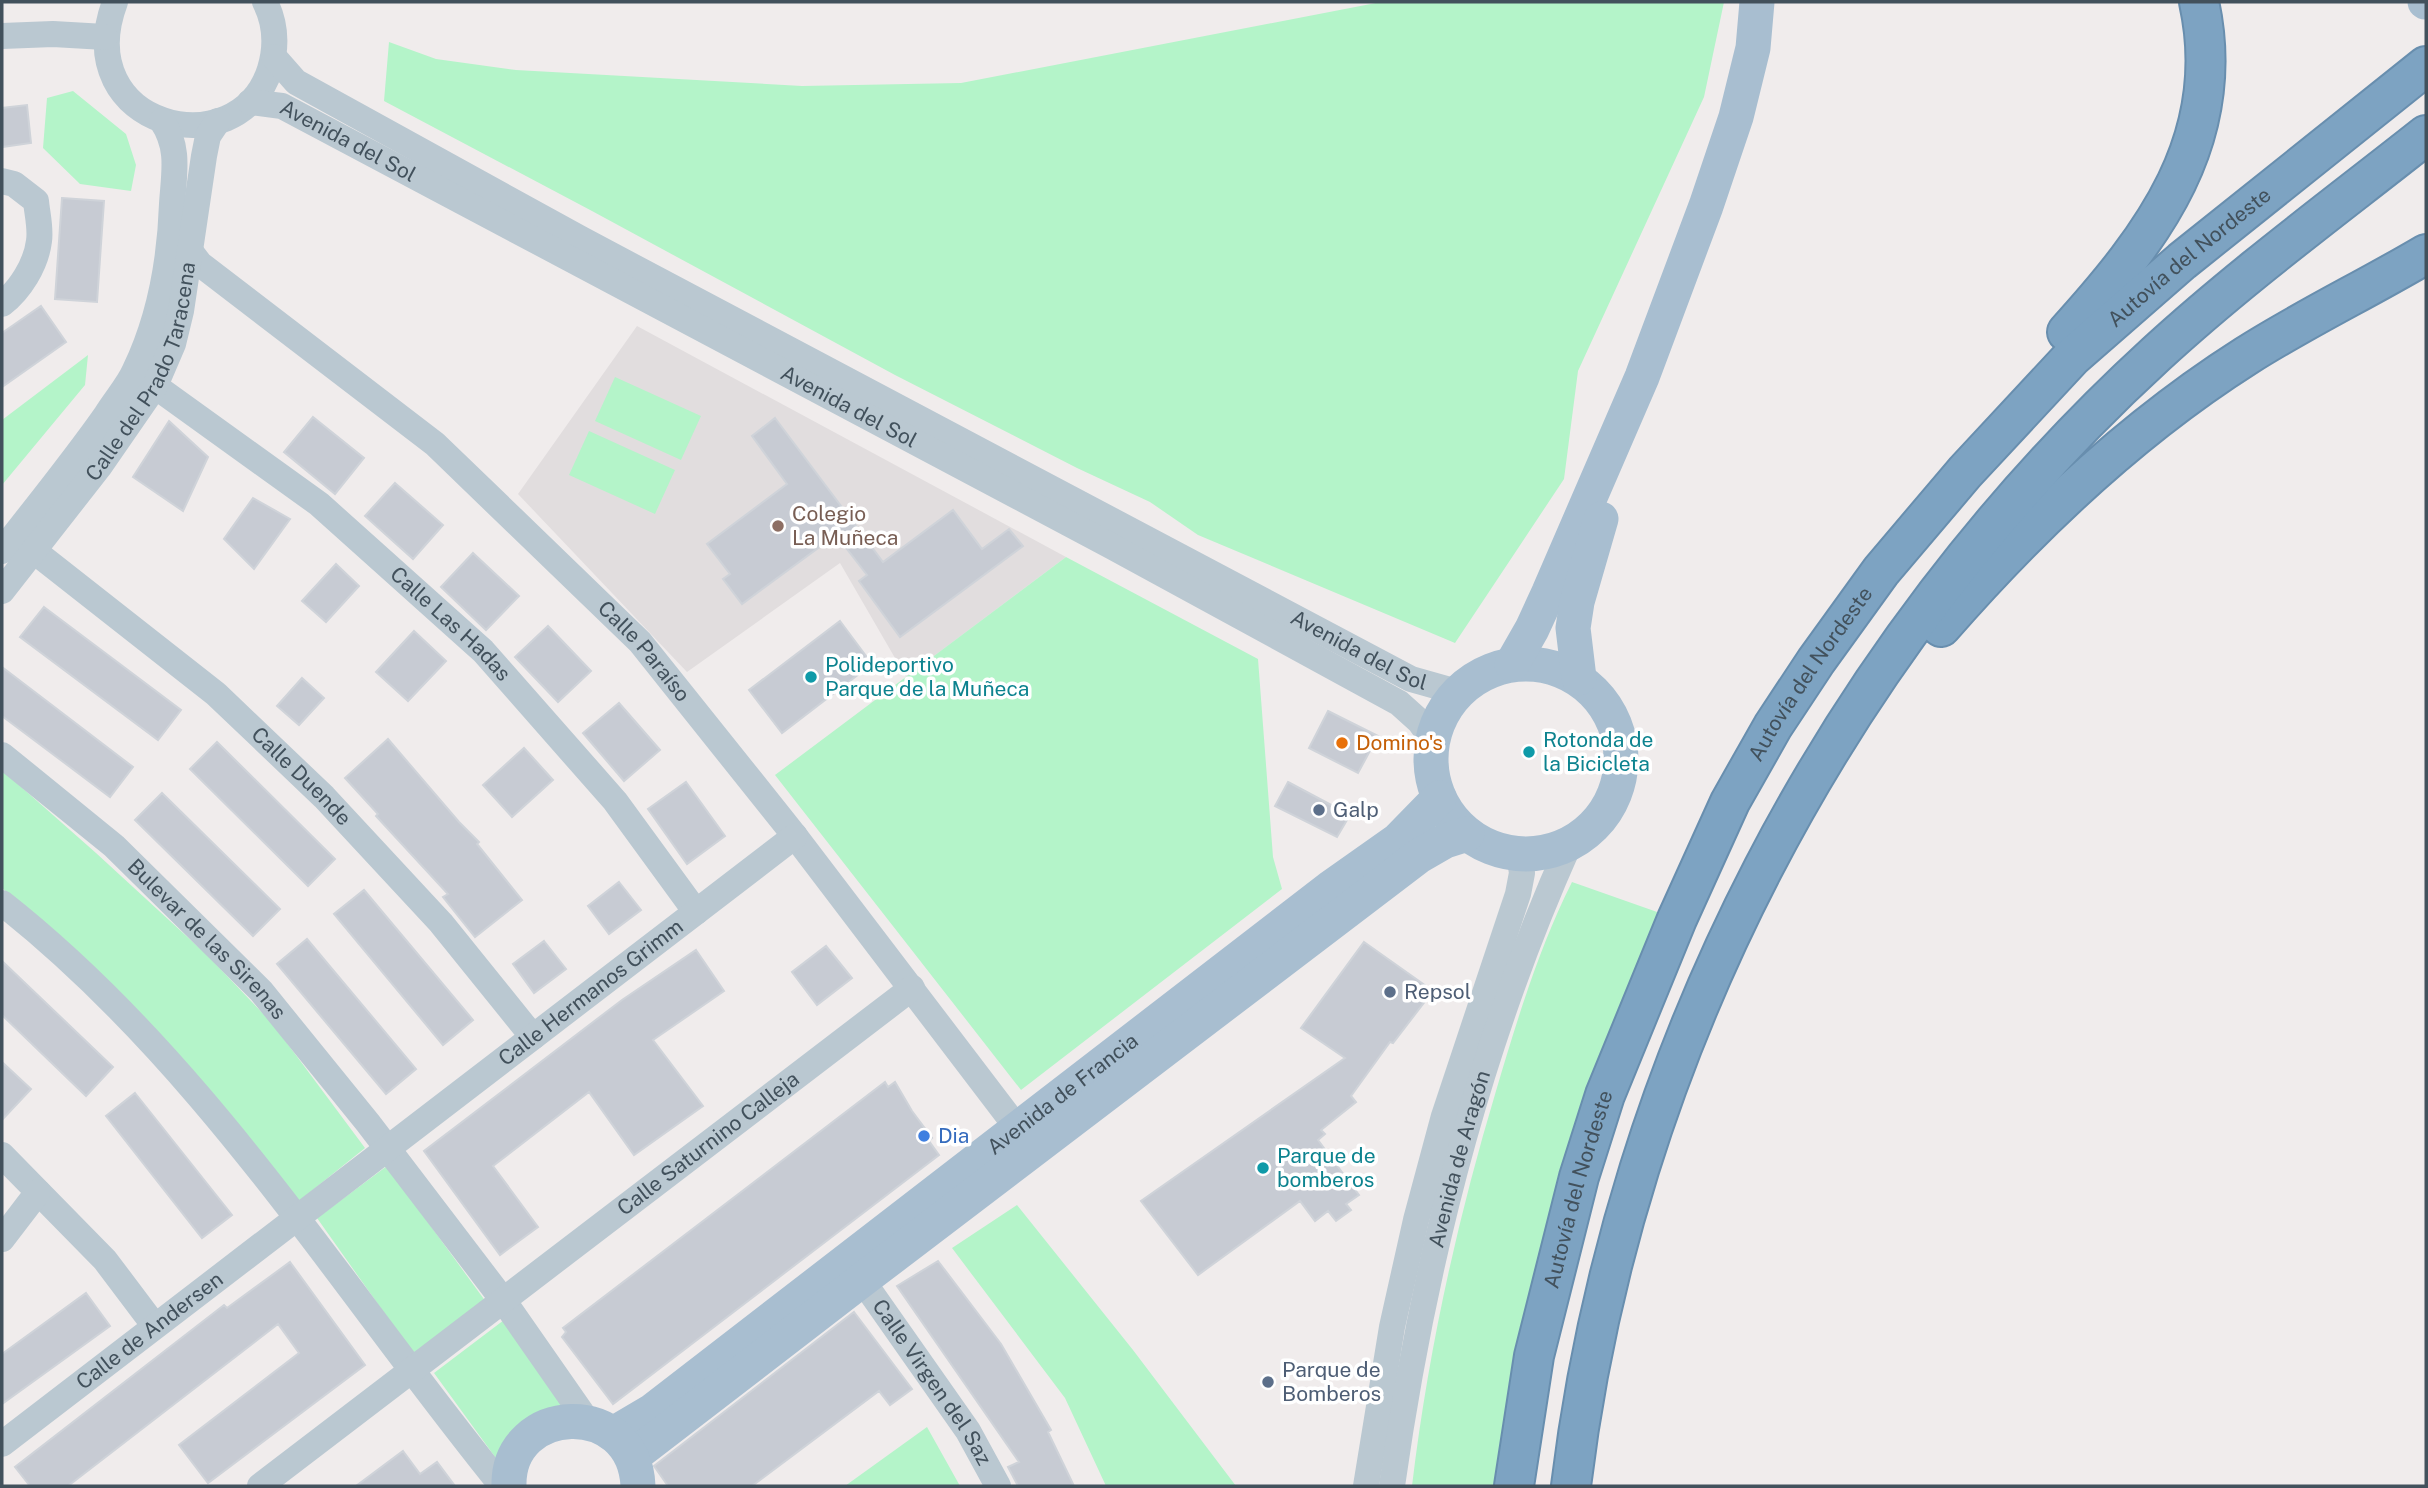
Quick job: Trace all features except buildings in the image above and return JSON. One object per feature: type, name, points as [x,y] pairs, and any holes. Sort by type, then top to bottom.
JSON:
[{"type":"highway","points":[[1965,472],[2024,381],[2113,280],[2148,234],[2170,198],[2186,163],[2199,120],[2205,83],[2206,45],[2199,2]]},
{"type":"highway","name":"Autovía del Nordeste","points":[[1514,1486],[1534,1356],[1579,1177],[1605,1094],[1677,919],[1730,802],[1773,726],[1881,571],[1965,472],[2072,357],[2114,317],[2182,261],[2426,66]]},
{"type":"highway","points":[[1571,1486],[1588,1365],[1632,1194],[1690,1023],[1728,939],[1774,850],[1842,730],[1883,666],[1951,575],[2025,486],[2157,353],[2292,240],[2426,135]]},
{"type":"highway","points":[[1774,850],[1934,634],[1967,596],[2092,473],[2168,410],[2246,356],[2426,254]]},
{"type":"main road","points":[[1512,664],[1549,592],[1642,377],[1706,206],[1736,117],[1753,48],[1757,2]]},
{"type":"main road","points":[[1579,678],[1573,628],[1577,602],[1642,377]]},
{"type":"main road","points":[[1512,664],[1550,666],[1579,678],[1604,701],[1619,731],[1622,765],[1615,797],[1596,825],[1569,845],[1545,853],[1519,854],[1491,848],[1467,834],[1450,818],[1432,779],[1432,738],[1441,714],[1457,692],[1473,679],[1492,669],[1512,664]]},
{"type":"main road","name":"Avenida de Francia","points":[[618,1450],[652,1411],[1331,888],[1398,840],[1439,798]]},
{"type":"main road","name":"Avenida de Francia","points":[[618,1450],[862,1280],[1419,856],[1445,841],[1467,834]]},
{"type":"main road","points":[[509,1486],[511,1467],[517,1454],[535,1433],[560,1422],[618,1450]]},
{"type":"street","points":[[2,36],[53,34],[105,16],[107,60],[115,80],[127,98],[144,112],[162,121],[200,125],[235,113],[261,89],[274,57],[275,36],[271,14],[265,2]]},
{"type":"street","name":"Avenida del Sol","points":[[274,57],[296,82],[581,239],[1411,679],[1457,692]]},
{"type":"street","name":"Avenida del Sol","points":[[250,102],[282,106],[1123,553],[1399,703],[1419,721],[1432,738]]},
{"type":"street","name":"Calle del Prado Taracena","points":[[2,551],[82,449],[134,373],[149,337],[159,302],[172,214],[174,153],[171,135],[162,121]]},
{"type":"street","name":"Calle del Prado Taracena","points":[[2,591],[99,467],[155,386],[173,344],[208,136],[218,121]]},
{"type":"street","points":[[2,181],[14,184],[36,201],[39,241],[31,266],[16,293],[2,304]]},
{"type":"street","name":"Calle Paraíso","points":[[190,251],[200,264],[435,444],[640,642],[796,836],[1018,1129]]},
{"type":"street","name":"Calle Las Hadas","points":[[155,386],[319,504],[484,651],[615,801],[696,912]]},
{"type":"street","name":"Calle Duende","points":[[34,551],[216,694],[324,797],[441,923],[533,1037]]},
{"type":"street","name":"Bulevar de las Sirenas","points":[[2,755],[114,846],[261,991],[387,1149],[618,1450]]},
{"type":"street","name":"Calle Hermanos Grimm","points":[[387,1149],[796,836]]},
{"type":"street","name":"Avenida de Aragón","points":[[1392,1486],[1418,1333],[1441,1224],[1467,1124],[1508,1000],[1569,845]]},
{"type":"street","name":"Avenida de Aragón","points":[[1366,1486],[1392,1327],[1416,1220],[1444,1116],[1518,894],[1522,873],[1519,854]]},
{"type":"street","points":[[2,903],[114,1004],[214,1114],[297,1217],[502,1486]]},
{"type":"street","name":"Calle Saturnino Calleja","points":[[503,1300],[912,988]]},
{"type":"street","points":[[297,1217],[387,1149]]},
{"type":"street","points":[[2,1155],[105,1260],[155,1325]]},
{"type":"street","points":[[2,1239],[38,1192]]},
{"type":"street","name":"Calle de Andersen","points":[[2,1444],[297,1217]]},
{"type":"street","name":"Calle Virgen del Saz","points":[[862,1280],[948,1401],[998,1486]]},
{"type":"street","points":[[260,1486],[503,1300]]},
{"type":"shaded area","name":"Colegio La Muñeca","points":[[637,326],[1066,557],[906,677],[840,563],[687,672],[518,494]]},
{"type":"green space","points":[[1381,2],[1724,2],[1704,97],[1578,371],[1564,479],[1455,643],[1198,535],[1150,502],[1077,468],[895,375],[384,101],[389,42],[436,59],[516,70],[802,86],[961,83]]},
{"type":"green space","points":[[73,91],[126,134],[136,165],[131,191],[80,184],[43,148],[47,98]]},
{"type":"green space","points":[[88,355],[85,385],[2,485],[2,420]]},
{"type":"green space","points":[[615,377],[701,416],[681,460],[595,421]]},
{"type":"green space","points":[[589,431],[675,470],[655,514],[569,475]]},
{"type":"green space","points":[[1066,557],[1258,659],[1273,857],[1282,889],[1021,1090],[775,775]]},
{"type":"green space","points":[[2,770],[207,955],[272,1023],[365,1148],[299,1201],[29,911],[2,888]]},
{"type":"green space","points":[[1572,882],[1677,919],[1605,1095],[1514,1486],[1412,1486],[1435,1336],[1469,1189],[1521,1011],[1539,958]]},
{"type":"green space","points":[[387,1166],[486,1302],[414,1355],[317,1218]]},
{"type":"green space","points":[[1017,1205],[1133,1350],[1236,1486],[1106,1486],[1065,1398],[952,1248]]},
{"type":"green space","points":[[504,1320],[569,1410],[542,1414],[523,1421],[509,1435],[498,1461],[434,1373]]},
{"type":"green space","points":[[927,1427],[960,1486],[845,1486]]},
{"type":"place","name":"Colegio La Muñeca","points":[[778,526]]},
{"type":"place","name":"Polideportivo Parque de la Muñeca","points":[[811,677]]},
{"type":"place","name":"Domino's","points":[[1342,743]]},
{"type":"place","name":"Rotonda de la Bicicleta","points":[[1529,752]]},
{"type":"place","name":"Galp","points":[[1319,810]]},
{"type":"place","name":"Repsol","points":[[1390,992]]},
{"type":"place","name":"Dia","points":[[924,1136]]},
{"type":"place","name":"Parque de bomberos","points":[[1263,1168]]},
{"type":"place","name":"Parque de Bomberos","points":[[1268,1382]]}]
